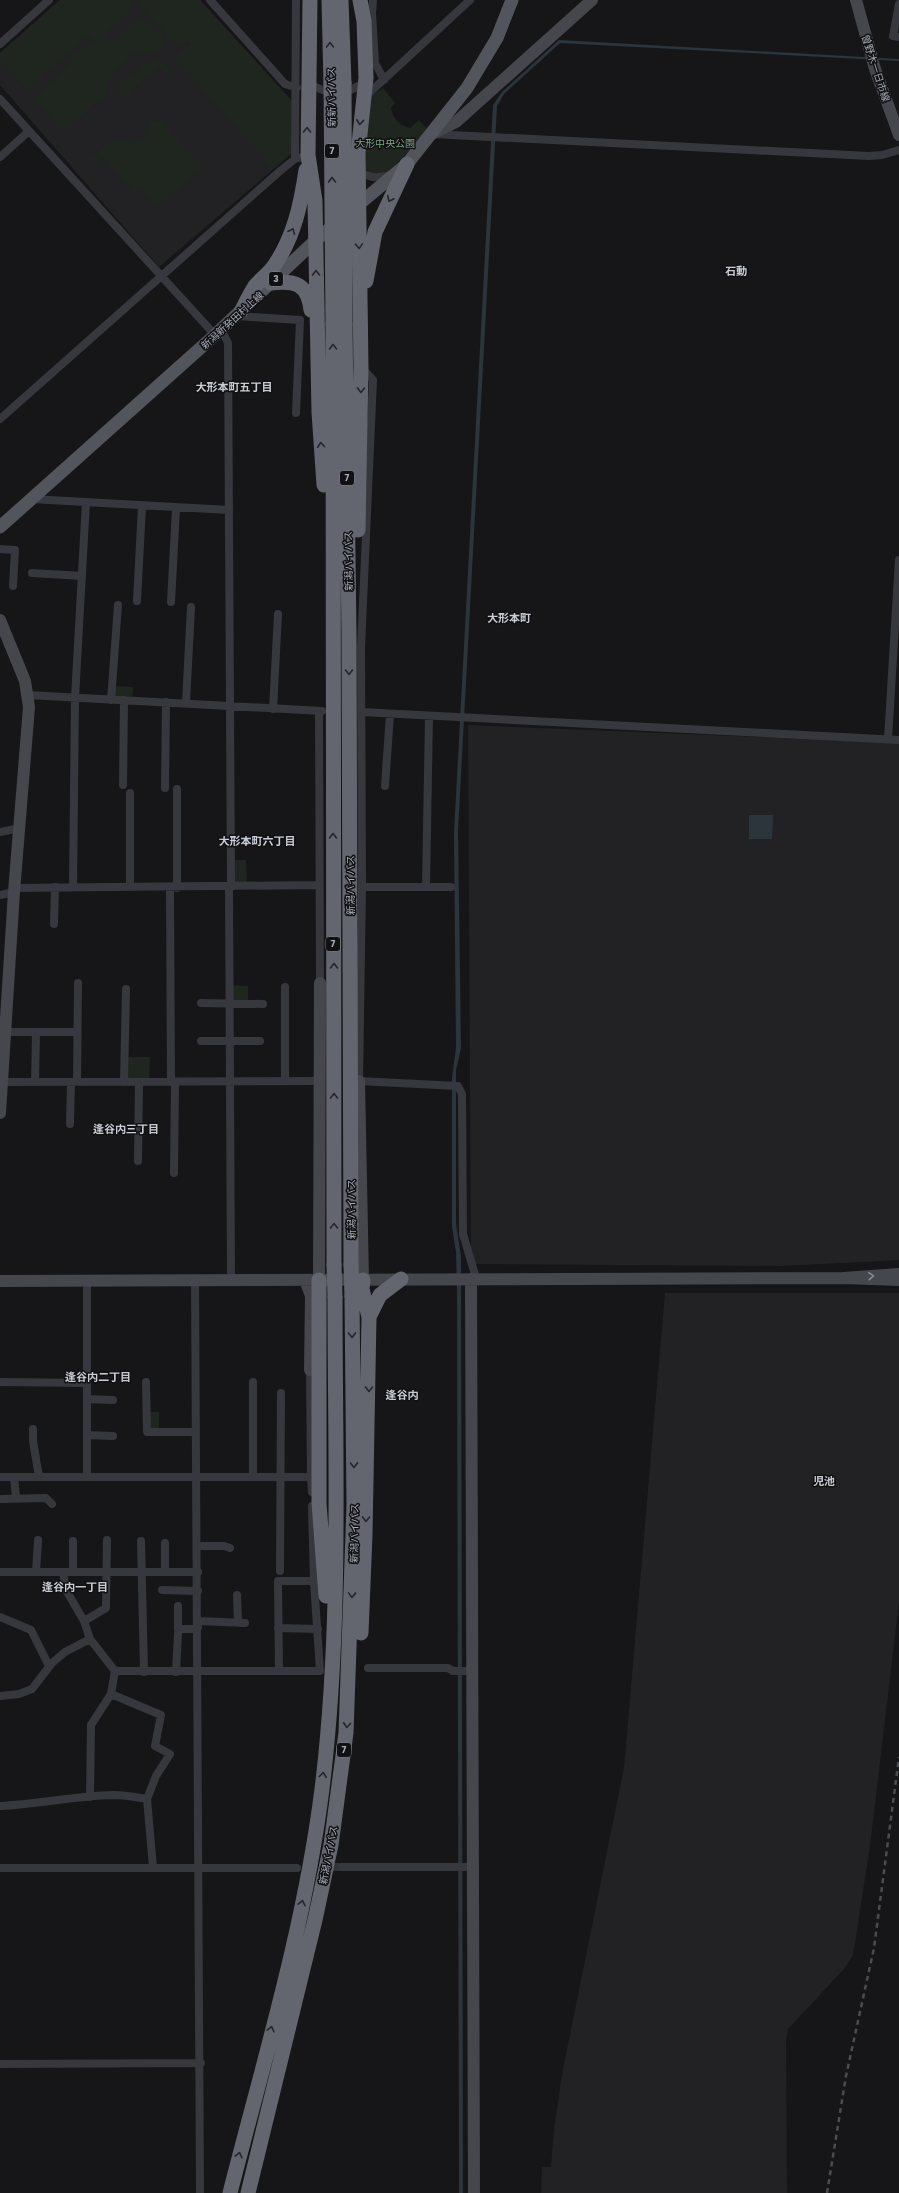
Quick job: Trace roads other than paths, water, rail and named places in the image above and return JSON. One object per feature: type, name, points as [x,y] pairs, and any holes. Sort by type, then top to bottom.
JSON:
[{"type":"highway","points":[[239,313],[256,286],[273,266],[294,226],[301,202],[303,86],[310,0]]},
{"type":"highway","name":"新新バイパス","points":[[329,0],[337,84],[345,213]]},
{"type":"highway","name":"新新バイパス","points":[[337,84],[341,0]]},
{"type":"highway","points":[[349,633],[357,539],[361,316],[345,213],[358,170],[365,87],[364,21],[360,0]]},
{"type":"highway","points":[[302,157],[315,201],[318,392]]},
{"type":"highway","points":[[361,316],[375,232],[402,168]]},
{"type":"highway","name":"新潟バイパス","points":[[230,2193],[281,1990],[314,1845],[328,1734],[335,1571],[332,624],[339,324],[345,213]]},
{"type":"highway","points":[[271,283],[287,281],[300,286],[310,295],[318,392],[332,624]]},
{"type":"highway","name":"新潟バイパス","points":[[248,2193],[299,1994],[331,1846],[349,1699],[354,1505],[351,1265],[349,633],[339,324]]},
{"type":"highway","points":[[369,1317],[380,1295],[401,1279]]},
{"type":"highway","points":[[312,1280],[319,1503],[331,1672]]},
{"type":"highway","points":[[349,1699],[361,1638],[365,1534],[369,1317],[362,1289],[364,1280]]},
{"type":"main road","name":"新潟新発田村上線","points":[[0,527],[239,313],[345,213],[402,168],[432,134],[467,88],[497,38],[512,0]]},
{"type":"street","points":[[0,44],[49,0]]},
{"type":"street","points":[[210,0],[285,84],[303,86],[325,93],[365,87],[368,94],[470,0]]},
{"type":"street","points":[[296,0],[303,86]]},
{"type":"street","points":[[373,0],[372,13],[375,63],[384,80]]},
{"type":"street","points":[[432,134],[456,122],[592,0]]},
{"type":"street","name":"曽野木一日市線","points":[[856,0],[873,63],[899,135]]},
{"type":"street","points":[[899,4],[893,36],[899,37]]},
{"type":"street","points":[[0,99],[28,132],[162,276],[228,342],[230,706],[229,1082],[231,1280]]},
{"type":"street","points":[[0,157],[28,132]]},
{"type":"street","points":[[432,134],[869,156],[882,155],[899,150]]},
{"type":"street","points":[[0,419],[162,276],[302,157]]},
{"type":"street","points":[[358,170],[366,175],[378,179],[402,168]]},
{"type":"street","points":[[239,313],[300,320],[296,414]]},
{"type":"street","points":[[361,367],[373,380],[363,586],[361,712],[362,887],[359,1082],[364,1280]]},
{"type":"street","points":[[31,499],[229,510]]},
{"type":"street","points":[[73,887],[75,698],[86,502]]},
{"type":"street","points":[[137,601],[142,506]]},
{"type":"street","points":[[171,602],[176,508]]},
{"type":"street","points":[[0,549],[15,550],[13,586]]},
{"type":"street","points":[[888,739],[899,560]]},
{"type":"street","points":[[32,573],[82,576]]},
{"type":"street","points":[[111,700],[118,605]]},
{"type":"street","points":[[186,703],[191,607]]},
{"type":"street","points":[[273,708],[278,614]]},
{"type":"street","points":[[0,1113],[28,695],[25,681],[2,628]]},
{"type":"street","points":[[28,695],[320,711],[320,1081],[312,1280],[310,1296],[311,1477],[314,1581],[320,1671],[115,1671]]},
{"type":"street","points":[[123,785],[124,700]]},
{"type":"street","points":[[165,788],[166,702]]},
{"type":"street","points":[[361,712],[899,740]]},
{"type":"street","points":[[385,786],[390,714]]},
{"type":"street","points":[[426,887],[429,716]]},
{"type":"street","points":[[174,1173],[174,888],[178,789]]},
{"type":"street","points":[[130,793],[130,887]]},
{"type":"street","points":[[0,832],[20,828]]},
{"type":"street","points":[[0,896],[14,890],[73,887],[174,888],[320,885]]},
{"type":"street","points":[[362,887],[451,887]]},
{"type":"street","points":[[54,924],[55,888]]},
{"type":"street","points":[[70,1124],[77,1032],[78,983]]},
{"type":"street","points":[[284,987],[285,1082]]},
{"type":"street","points":[[124,1082],[126,989]]},
{"type":"street","points":[[201,1003],[263,1004]]},
{"type":"street","points":[[5,1032],[77,1032]]},
{"type":"street","points":[[35,1082],[36,1032]]},
{"type":"street","points":[[201,1041],[260,1041]]},
{"type":"street","points":[[1,1082],[320,1081]]},
{"type":"street","points":[[138,1161],[139,1082]]},
{"type":"street","points":[[359,1082],[454,1086],[462,1094],[462,1234],[474,1278],[471,1671],[474,2193]]},
{"type":"street","points":[[844,1278],[899,1274]]},
{"type":"street","points":[[0,1281],[364,1280],[474,1278],[844,1278],[899,1280]]},
{"type":"street","points":[[195,1280],[198,1572],[198,1867],[201,2064],[200,2193]]},
{"type":"street","points":[[87,1281],[87,1477]]},
{"type":"street","points":[[0,1382],[87,1383]]},
{"type":"street","points":[[146,1382],[147,1432],[196,1432]]},
{"type":"street","points":[[253,1382],[253,1476]]},
{"type":"street","points":[[280,1570],[281,1393]]},
{"type":"street","points":[[87,1399],[113,1400]]},
{"type":"street","points":[[33,1429],[33,1441],[39,1477]]},
{"type":"street","points":[[87,1435],[113,1436]]},
{"type":"street","points":[[0,1477],[311,1477]]},
{"type":"street","points":[[14,1477],[16,1498]]},
{"type":"street","points":[[2,1499],[46,1498],[52,1504]]},
{"type":"street","points":[[36,1572],[38,1540]]},
{"type":"street","points":[[84,1621],[106,1608],[107,1540]]},
{"type":"street","points":[[73,1541],[73,1572]]},
{"type":"street","points":[[141,1541],[144,1672]]},
{"type":"street","points":[[165,1543],[165,1572]]},
{"type":"street","points":[[197,1546],[224,1546],[230,1548]]},
{"type":"street","points":[[0,1572],[198,1572]]},
{"type":"street","points":[[63,1572],[66,1590],[84,1621],[90,1639],[115,1671],[111,1694],[91,1725],[90,1797]]},
{"type":"street","points":[[279,1671],[278,1580],[314,1581]]},
{"type":"street","points":[[162,1590],[198,1591]]},
{"type":"street","points":[[178,1606],[178,1629],[193,1629],[198,1624],[241,1622],[237,1594]]},
{"type":"street","points":[[0,1617],[31,1630],[50,1666]]},
{"type":"street","points":[[278,1628],[318,1629]]},
{"type":"street","points":[[176,1672],[178,1633]]},
{"type":"street","points":[[0,1696],[19,1694],[32,1689],[50,1666],[65,1652],[90,1639]]},
{"type":"street","points":[[368,1668],[448,1668],[453,1671],[471,1671]]},
{"type":"street","points":[[111,1694],[161,1716],[155,1746],[170,1754],[156,1776],[147,1798],[153,1867]]},
{"type":"street","points":[[0,1806],[35,1804],[58,1799],[115,1795],[147,1798]]},
{"type":"street","points":[[341,1867],[472,1867]]},
{"type":"street","points":[[0,1868],[297,1868]]},
{"type":"street","points":[[0,2064],[201,2064]]},
{"type":"tunnel","points":[[307,1867],[341,1867]]},
{"type":"railway","points":[[827,2193],[846,2076],[874,1948],[899,1757]]},
{"type":"district","name":"石動","points":[[736,271]]},
{"type":"district","name":"大形本町五丁目","points":[[234,387]]},
{"type":"district","name":"大形本町","points":[[509,618]]},
{"type":"district","name":"大形本町六丁目","points":[[257,841]]},
{"type":"district","name":"逢谷内三丁目","points":[[126,1129]]},
{"type":"district","name":"逢谷内二丁目","points":[[98,1377]]},
{"type":"district","name":"逢谷内","points":[[402,1395]]},
{"type":"district","name":"児池","points":[[824,1481]]},
{"type":"district","name":"逢谷内一丁目","points":[[75,1587]]},
{"type":"park label","name":"大形中央公園","points":[[385,143]]}]
